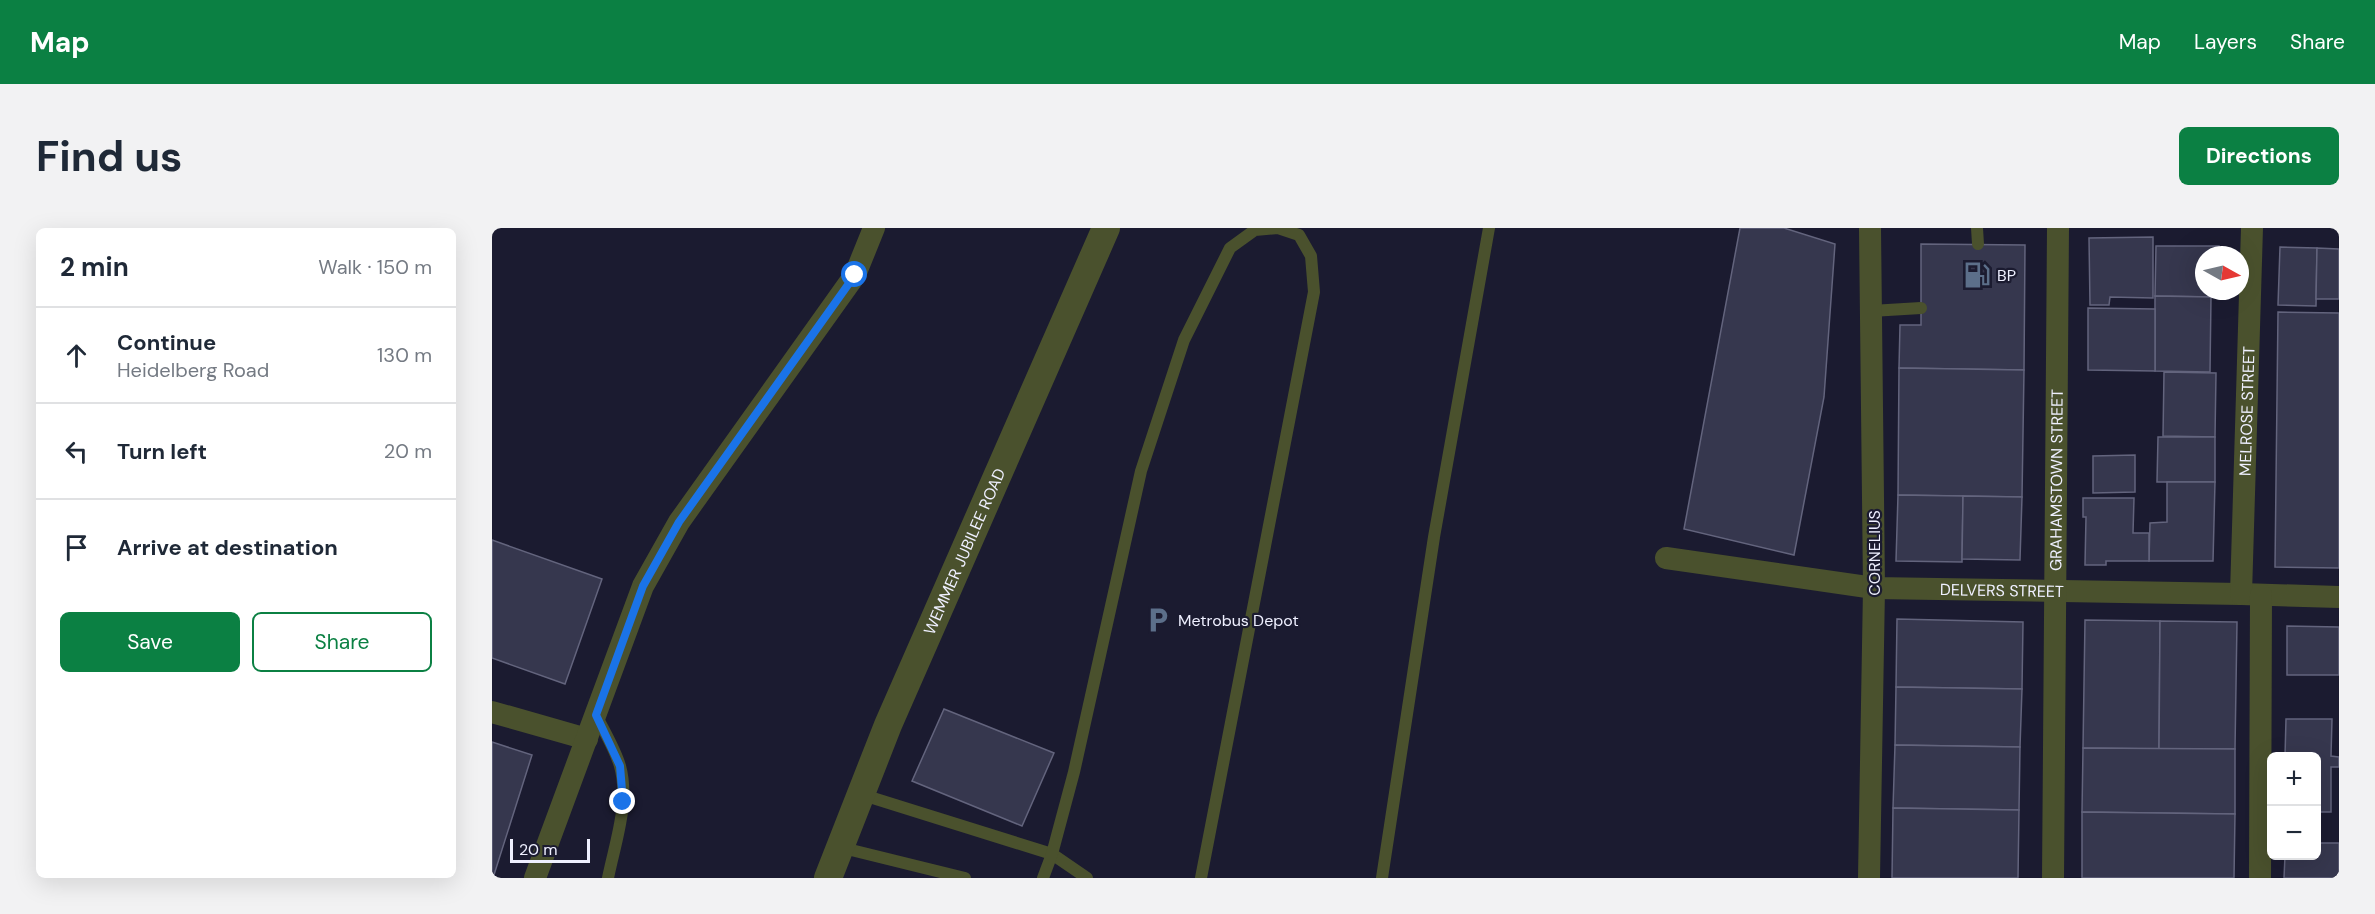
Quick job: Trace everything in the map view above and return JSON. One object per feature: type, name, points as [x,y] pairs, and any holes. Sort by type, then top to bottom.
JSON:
[{"type":"street","points":[[535,878],[643,586],[679,522],[855,275],[874,228]]},
{"type":"street","name":"WEMMER JUBILEE ROAD","points":[[828,878],[860,794],[1106,228]]},
{"type":"street","name":"CORNELIUS","points":[[1869,878],[1874,588],[1870,228]]},
{"type":"street","name":"GRAHAMSTOWN STREET","points":[[2053,878],[2058,228]]},
{"type":"street","name":"MELROSE STREET","points":[[2252,228],[2251,595],[2259,878]]},
{"type":"street","name":"DELVERS STREET","points":[[1666,558],[1874,588],[2339,597]]},
{"type":"street","points":[[492,712],[587,740]]},
{"type":"lane","points":[[1042,878],[1052,854],[1074,772],[1142,471],[1184,340],[1230,248],[1255,230],[1278,228],[1299,236],[1311,256],[1314,292],[1201,878]]},
{"type":"lane","points":[[1382,878],[1434,537],[1490,228]]},
{"type":"lane","points":[[1977,228],[1978,244]]},
{"type":"lane","points":[[1871,311],[1921,308]]},
{"type":"lane","points":[[596,715],[620,766],[624,788],[608,878]]},
{"type":"lane","points":[[860,794],[1052,854],[1087,878]]},
{"type":"lane","points":[[839,847],[965,878]]},
{"type":"building","points":[[1740,228],[1784,228],[1835,244],[1824,397],[1794,555],[1684,529]]},
{"type":"building","points":[[2153,237],[2153,298],[2110,297],[2109,305],[2090,305],[2089,238]]},
{"type":"building","points":[[1921,244],[2025,245],[2024,370],[1899,368],[1900,325],[1921,325]]},
{"type":"building","points":[[2156,246],[2195,246],[2195,297],[2155,296]]},
{"type":"building","points":[[2280,247],[2317,248],[2316,306],[2278,305]]},
{"type":"building","points":[[2317,248],[2339,249],[2339,299],[2316,299]]},
{"type":"building","points":[[2155,296],[2195,297],[2195,300],[2211,300],[2210,372],[2155,371]]},
{"type":"building","points":[[2088,308],[2155,309],[2155,371],[2088,370]]},
{"type":"building","points":[[2278,312],[2339,313],[2339,568],[2275,567]]},
{"type":"building","points":[[1899,368],[2024,370],[2022,497],[1898,495]]},
{"type":"building","points":[[2164,372],[2216,373],[2215,437],[2163,436]]},
{"type":"building","points":[[2158,437],[2215,437],[2215,482],[2157,482]]},
{"type":"building","points":[[2135,455],[2135,492],[2093,493],[2093,456]]},
{"type":"building","points":[[2167,482],[2215,482],[2213,561],[2149,561],[2150,523],[2167,522]]},
{"type":"building","points":[[1898,495],[1963,496],[1962,562],[1896,561]]},
{"type":"building","points":[[1963,496],[2022,497],[2020,560],[1962,559]]},
{"type":"building","points":[[2083,498],[2134,498],[2133,533],[2149,533],[2149,561],[2106,561],[2106,565],[2085,565],[2086,517],[2083,517]]},
{"type":"building","points":[[492,540],[602,579],[565,684],[492,658]]},
{"type":"building","points":[[1897,619],[2023,622],[2022,689],[1896,687]]},
{"type":"building","points":[[2085,620],[2160,621],[2159,749],[2083,748]]},
{"type":"building","points":[[2160,621],[2237,622],[2235,749],[2159,749]]},
{"type":"building","points":[[2287,626],[2339,627],[2339,675],[2287,675]]},
{"type":"building","points":[[1896,687],[2022,689],[2020,747],[1895,745]]},
{"type":"building","points":[[944,709],[1054,753],[1022,826],[912,781]]},
{"type":"building","points":[[2286,719],[2332,719],[2331,756],[2339,757],[2339,767],[2331,767],[2331,812],[2321,812],[2321,752],[2285,752]]},
{"type":"building","points":[[492,742],[532,755],[493,878],[492,878]]},
{"type":"building","points":[[1895,745],[2020,747],[2019,810],[1893,808]]},
{"type":"building","points":[[2083,748],[2235,749],[2235,814],[2082,812]]},
{"type":"building","points":[[1893,808],[2019,810],[2018,878],[1892,878]]},
{"type":"building","points":[[2082,812],[2235,814],[2234,878],[2082,878]]},
{"type":"building","points":[[2321,843],[2339,843],[2339,878],[2284,878],[2285,860],[2321,860]]},
{"type":"place","name":"BP","points":[[1977,275]]},
{"type":"place","name":"Metrobus Depot","points":[[1158,620]]},
{"type":"route","points":[[623,802],[624,788],[620,766],[596,715],[643,586],[679,522],[855,275]]}]
